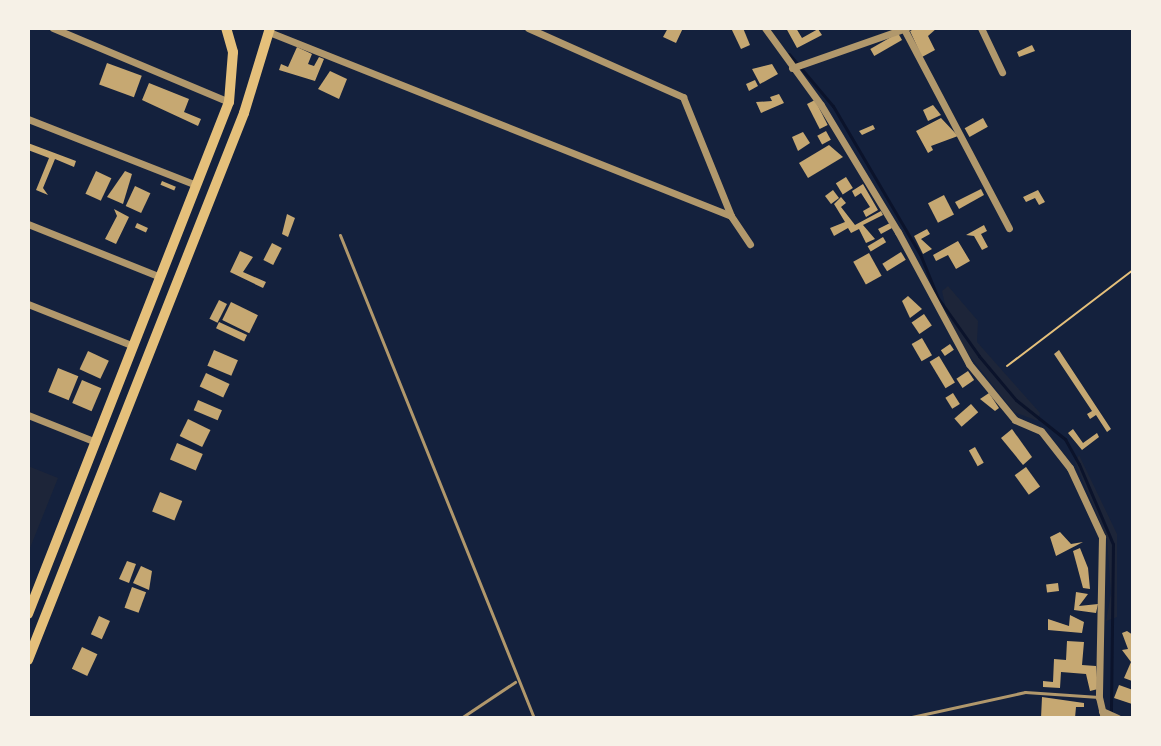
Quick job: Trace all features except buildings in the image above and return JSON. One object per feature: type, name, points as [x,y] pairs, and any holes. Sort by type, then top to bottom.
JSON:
[{"type":"main road","points":[[28,614],[158,276],[229,102],[233,52],[226,28]]},
{"type":"main road","points":[[28,660],[244,113],[270,30]]},
{"type":"street","points":[[53,28],[229,102]]},
{"type":"street","points":[[528,28],[683,97],[731,216],[750,244]]},
{"type":"street","points":[[765,28],[821,105],[898,232],[969,364],[1015,420],[1041,431],[1070,468],[1102,537],[1105,591],[1099,697],[1103,715],[1118,718]]},
{"type":"street","points":[[792,68],[905,28],[1009,228]]},
{"type":"street","points":[[981,28],[1002,72]]},
{"type":"street","points":[[270,30],[731,216]]},
{"type":"street","points":[[28,119],[196,185]]},
{"type":"street","points":[[28,224],[158,276]]},
{"type":"street","points":[[28,304],[131,345]]},
{"type":"street","points":[[28,415],[96,442]]},
{"type":"lane","points":[[340,235],[515,682],[534,718]]},
{"type":"lane","points":[[461,718],[515,682]]},
{"type":"lane","points":[[907,718],[1025,692],[1099,697]]},
{"type":"path","points":[[1007,366],[1133,270]]},
{"type":"shaded area","points":[[948,286],[978,321],[977,342],[1040,413],[1038,421],[1014,412],[966,351],[948,318],[942,291]]},
{"type":"shaded area","points":[[1079,455],[1117,534],[1117,617],[1106,621],[1111,593],[1107,540],[1075,462]]},
{"type":"shaded area","points":[[28,466],[58,478],[28,553]]},
{"type":"waterway","points":[[789,54],[833,106],[920,254],[938,298],[979,356],[1016,400],[1065,439],[1079,464],[1113,544],[1111,712]]}]
